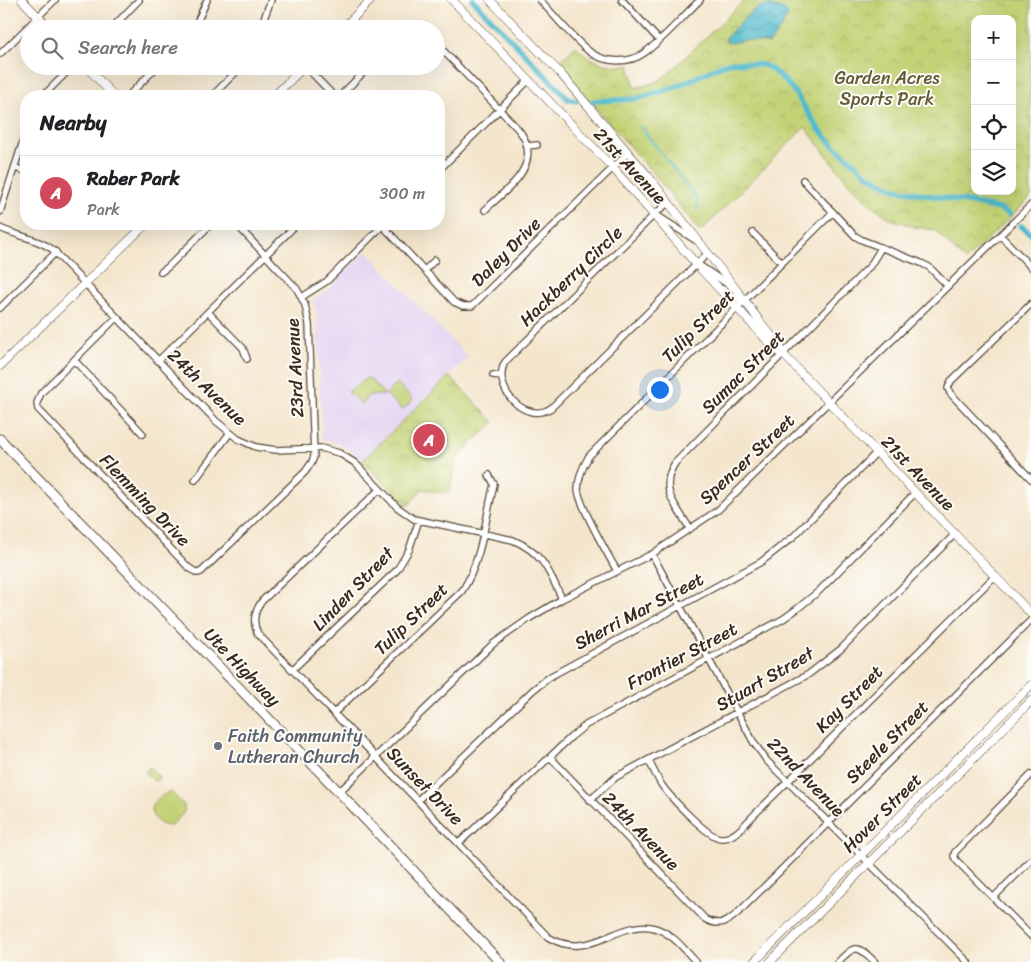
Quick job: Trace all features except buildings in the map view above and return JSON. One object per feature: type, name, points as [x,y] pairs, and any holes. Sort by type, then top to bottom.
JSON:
[{"type":"main road","name":"Ute Highway","points":[[0,439],[500,962]]},
{"type":"street","points":[[22,0],[42,20]]},
{"type":"street","points":[[34,20],[55,0]]},
{"type":"street","points":[[120,20],[139,0]]},
{"type":"street","points":[[198,20],[207,0]]},
{"type":"street","points":[[263,20],[271,0]]},
{"type":"street","points":[[351,20],[371,0]]},
{"type":"street","name":"21st Avenue","points":[[452,0],[613,168],[716,286],[742,304],[761,323],[780,346],[783,354]]},
{"type":"street","name":"21st Avenue","points":[[490,0],[560,73],[669,202],[738,292],[742,304],[778,351],[783,354],[1031,614]]},
{"type":"street","points":[[540,0],[589,51],[607,60],[616,61],[638,57],[644,53],[700,0]]},
{"type":"street","points":[[622,0],[659,40]]},
{"type":"street","points":[[0,54],[20,34]]},
{"type":"street","points":[[445,52],[518,129],[527,146],[526,164],[518,178],[485,210]]},
{"type":"street","points":[[49,90],[64,75]]},
{"type":"street","points":[[94,75],[108,90]]},
{"type":"street","points":[[134,90],[149,75]]},
{"type":"street","points":[[218,90],[233,75]]},
{"type":"street","points":[[280,90],[296,75]]},
{"type":"street","points":[[314,75],[328,90]]},
{"type":"street","points":[[346,90],[361,75]]},
{"type":"street","points":[[445,164],[529,80]]},
{"type":"street","points":[[527,146],[536,145]]},
{"type":"street","points":[[0,212],[20,152]]},
{"type":"street","name":"Daley Drive","points":[[388,230],[454,302],[467,307],[476,303],[628,153]]},
{"type":"street","points":[[15,168],[20,170]]},
{"type":"street","points":[[803,180],[855,236],[929,267],[947,286]]},
{"type":"street","name":"Hackberry Circle","points":[[501,376],[501,369],[505,362],[669,202]]},
{"type":"street","name":"Spencer Street","points":[[339,792],[493,644],[511,630],[562,599],[652,554],[718,510],[1031,205]]},
{"type":"street","name":"Tulip Street","points":[[617,571],[580,500],[579,482],[583,466],[589,456],[833,212]]},
{"type":"street","points":[[493,375],[501,376],[504,390],[522,408],[536,416],[544,412],[551,408],[697,265],[706,250],[689,235],[655,214]]},
{"type":"street","name":"24th Avenue","points":[[0,228],[41,241],[56,252],[158,361],[230,434],[246,443],[267,449],[314,448],[331,450],[348,457],[406,514],[419,520],[513,540],[525,545],[544,562],[562,599]]},
{"type":"street","points":[[0,366],[140,230]]},
{"type":"street","points":[[161,272],[206,230]]},
{"type":"street","name":"23rd Avenue","points":[[242,230],[291,282],[302,297],[305,305],[309,324],[314,448]]},
{"type":"street","points":[[158,361],[291,230]]},
{"type":"street","points":[[302,297],[326,281],[377,230]]},
{"type":"street","points":[[753,233],[782,263]]},
{"type":"street","points":[[1000,235],[1031,267]]},
{"type":"street","name":"Sumac Street","points":[[690,529],[669,494],[667,486],[670,471],[680,457],[870,266],[881,248]]},
{"type":"street","points":[[0,308],[56,252]]},
{"type":"street","points":[[425,270],[435,260]]},
{"type":"street","points":[[697,265],[703,267],[738,292]]},
{"type":"street","points":[[1031,304],[949,384],[948,388],[950,393],[1031,479]]},
{"type":"street","points":[[466,314],[467,307]]},
{"type":"street","points":[[208,312],[242,348],[247,359]]},
{"type":"street","name":"Flemming Drive","points":[[117,317],[33,403],[40,413],[188,568],[197,575],[305,472],[312,462],[314,448]]},
{"type":"street","points":[[74,360],[143,434]]},
{"type":"street","points":[[195,480],[230,434]]},
{"type":"street","name":"Sherri Mar Street","points":[[418,800],[551,676],[760,562],[780,549],[877,452]]},
{"type":"street","name":"Tulip Street","points":[[335,712],[462,591],[470,580],[476,566],[494,484],[489,475]]},
{"type":"street","name":"Sunset Drive","points":[[380,489],[262,601],[257,608],[254,621],[258,634],[335,712],[548,937],[558,945],[577,951],[590,950],[634,929],[650,927],[672,937],[696,962]]},
{"type":"street","name":"Frontier Street","points":[[460,843],[586,725],[783,619],[804,604],[819,591],[915,492]]},
{"type":"street","name":"Linden Street","points":[[293,669],[397,570],[409,550],[419,520]]},
{"type":"street","name":"Stuart Street","points":[[590,800],[616,777],[809,674],[826,662],[955,534]]},
{"type":"street","name":"22nd Avenue","points":[[652,554],[754,743],[767,761],[968,962]]},
{"type":"street","name":"Kay Street","points":[[648,760],[661,784],[706,832],[720,841],[735,834],[995,576]]},
{"type":"street","name":"Steele Street","points":[[717,925],[729,920],[743,908],[1031,620]]},
{"type":"street","name":"Hover Street","points":[[754,962],[1031,686]]},
{"type":"street","name":"Hover Street","points":[[770,962],[1031,701]]},
{"type":"street","name":"24th Avenue","points":[[550,757],[705,919],[717,925]]},
{"type":"street","points":[[1031,775],[955,852],[954,856],[1031,936]]},
{"type":"street","points":[[994,897],[1031,860]]},
{"type":"street","points":[[838,962],[857,944],[874,962]]},
{"type":"shaded area","points":[[366,251],[468,357],[362,461],[339,443],[322,439],[317,312],[313,300],[326,291]]},
{"type":"green space","name":"Garden Acres Sports Park","points":[[745,0],[1031,0],[1031,197],[965,261],[935,230],[915,227],[894,220],[868,202],[846,180],[805,127],[700,232],[655,175],[557,64],[576,46],[600,63],[614,66],[629,65],[635,88],[657,82],[669,73]]},
{"type":"green space","points":[[449,376],[494,422],[456,459],[449,494],[422,489],[408,506],[362,461]]},
{"type":"green space","points":[[368,377],[385,395],[369,395],[361,404],[348,392]]},
{"type":"green space","points":[[397,383],[413,400],[402,410],[386,394]]},
{"type":"green space","points":[[150,767],[160,778],[155,782],[145,772]]},
{"type":"green space","points":[[171,792],[184,805],[184,812],[171,826],[163,825],[157,821],[151,809],[159,798]]},
{"type":"water","points":[[768,5],[784,10],[788,14],[783,25],[769,44],[746,40],[726,42],[726,37],[750,13],[762,6]]},
{"type":"waterway","points":[[473,0],[568,99],[577,101]]},
{"type":"waterway","points":[[593,101],[636,99],[676,87],[732,62],[763,65],[770,68],[785,81],[796,94],[818,128],[833,145],[868,175],[895,189],[972,203],[999,209],[1009,214]]},
{"type":"waterway","points":[[640,126],[697,199],[697,210]]},
{"type":"waterway","points":[[1021,226],[1031,234]]},
{"type":"place","name":"Raber Park","points":[[429,440]]},
{"type":"place","name":"Faith Community Lutheran Church","points":[[218,746]]}]
